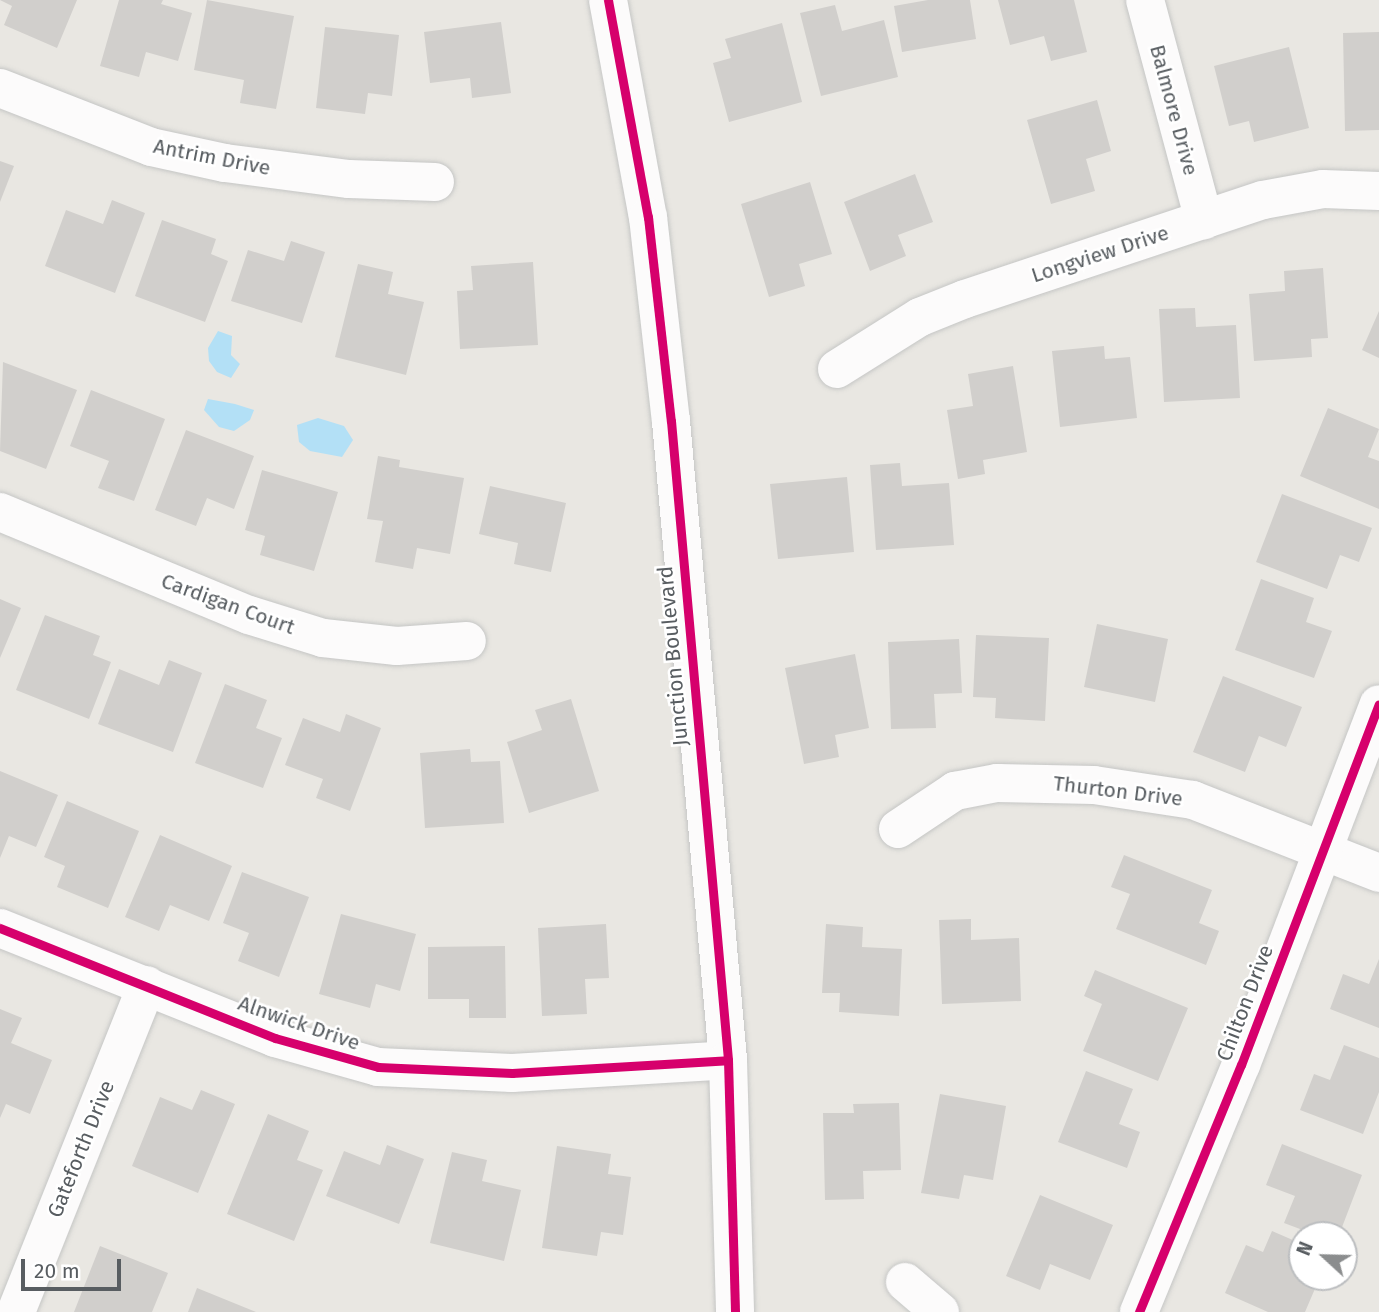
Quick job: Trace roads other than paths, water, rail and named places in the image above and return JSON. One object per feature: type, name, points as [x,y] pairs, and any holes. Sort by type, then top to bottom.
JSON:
[{"type":"street","name":"Balmore Drive","points":[[1145,0],[1204,220]]},
{"type":"street","name":"Junction Boulevard","points":[[614,2],[648,217],[671,421],[728,1060],[734,1312]]},
{"type":"street","name":"Antrim Drive","points":[[0,88],[82,124],[188,155],[349,179],[435,182]]},
{"type":"street","name":"Longview Drive","points":[[837,369],[931,313],[1263,200],[1323,190],[1379,191]]},
{"type":"street","name":"Cardigan Court","points":[[0,512],[249,615],[323,638],[397,646],[467,641]]},
{"type":"street","name":"Chilton Drive","points":[[1139,1312],[1214,1132],[1379,704]]},
{"type":"street","name":"Thurton Drive","points":[[898,829],[955,791],[997,783],[1043,782],[1143,790],[1193,800],[1379,873]]},
{"type":"street","name":"Alnwick Drive","points":[[0,928],[275,1038],[378,1067],[512,1073],[728,1060]]},
{"type":"street","name":"Gateforth Drive","points":[[16,1312],[147,985]]},
{"type":"street","points":[[905,1282],[940,1312]]},
{"type":"water","points":[[218,331],[232,336],[231,355],[240,364],[231,378],[217,372],[209,361],[208,348]]},
{"type":"water","points":[[208,399],[254,410],[250,420],[234,431],[219,427],[204,410]]},
{"type":"water","points":[[318,418],[344,426],[353,440],[342,457],[310,451],[299,442],[297,425]]}]
